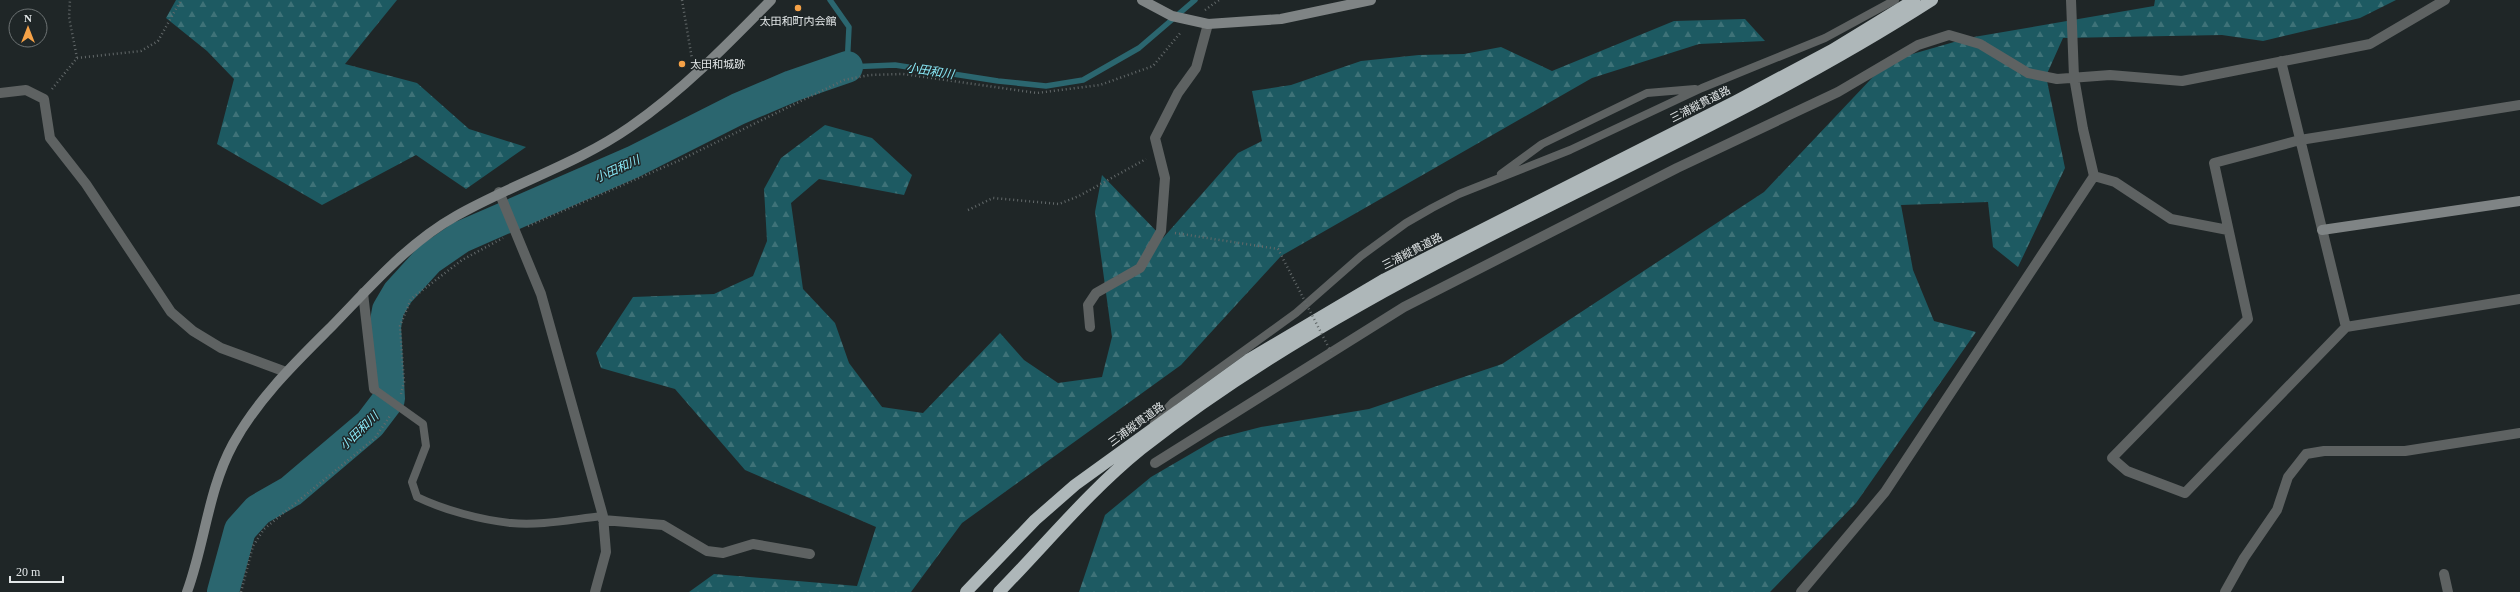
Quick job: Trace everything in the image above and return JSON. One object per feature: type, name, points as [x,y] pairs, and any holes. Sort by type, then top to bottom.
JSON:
[{"type":"highway","name":"三浦縦貫道路","points":[[966,592],[1054,502],[1142,435],[1248,360],[1346,300],[1799,68],[1914,0]]},
{"type":"highway","name":"三浦縦貫道路","points":[[1000,592],[1103,484],[1139,451],[1253,369],[1350,309],[1837,59],[1932,0]]},
{"type":"street","points":[[186,592],[196,564],[212,497],[224,464],[250,414],[286,372],[364,293],[404,253],[453,217],[499,192],[585,152],[628,129],[682,88],[771,0]]},
{"type":"street","points":[[1142,0],[1172,16],[1208,24],[1281,19],[1371,0]]},
{"type":"street","points":[[1801,592],[1885,492],[2094,176],[2083,130],[2074,77],[2071,0]]},
{"type":"street","points":[[1155,463],[1404,307],[1677,168],[1838,92],[1918,45],[1949,35],[1980,44],[2028,73],[2057,79],[2110,75],[2182,81],[2370,44],[2445,0]]},
{"type":"street","points":[[1090,327],[1088,305],[1096,293],[1140,268],[1161,231],[1165,178],[1155,138],[1178,93],[1196,68],[1208,24]]},
{"type":"street","points":[[2281,62],[2346,327]]},
{"type":"street","points":[[0,93],[26,90],[44,99],[50,138],[86,184],[171,312],[193,331],[221,348],[286,372]]},
{"type":"street","points":[[2520,105],[2300,140],[2214,163],[2248,319],[2112,458],[2127,472],[2184,493],[2346,327],[2520,299]]},
{"type":"street","points":[[2094,176],[2114,182],[2171,219],[2228,230]]},
{"type":"street","points":[[499,192],[541,294],[603,518],[606,552],[595,592]]},
{"type":"street","points":[[2322,230],[2520,201]]},
{"type":"street","points":[[364,293],[374,389]]},
{"type":"street","points":[[2225,592],[2244,558],[2277,510],[2288,477],[2306,454],[2324,451],[2405,451],[2520,433]]},
{"type":"street","points":[[603,518],[663,525],[707,552],[723,553],[753,544],[810,554]]},
{"type":"street","points":[[2444,574],[2448,592]]},
{"type":"lane","points":[[1142,435],[1173,402],[1296,313],[1384,238],[1445,200],[1570,150],[1702,88],[1825,38],[1895,0]]},
{"type":"lane","points":[[1490,181],[1542,144],[1647,92],[1702,88]]},
{"type":"lane","points":[[374,389],[423,424],[426,446],[412,482],[417,497],[438,507],[511,523],[539,523],[603,518]]},
{"type":"path","points":[[70,0],[69,17],[77,58]]},
{"type":"path","points":[[44,99],[77,58],[141,51],[158,41],[181,0]]},
{"type":"path","points":[[682,0],[695,76]]},
{"type":"path","points":[[241,592],[253,546],[264,530],[375,438],[398,406],[404,382],[400,326],[411,299],[462,260],[516,232],[678,161],[844,80],[870,75],[903,74],[1037,93],[1100,85],[1153,66],[1191,20],[1219,0]]},
{"type":"path","points":[[968,210],[993,198],[1059,204],[1079,196],[1158,151]]},
{"type":"path","points":[[1161,231],[1278,249],[1331,352]]},
{"type":"green space","points":[[176,0],[397,0],[345,64],[417,83],[469,129],[526,147],[466,189],[416,155],[322,205],[217,144],[234,79],[207,51],[166,18]]},
{"type":"green space","points":[[2155,0],[2396,0],[2360,18],[2263,41],[2222,35],[2063,38],[2046,76],[2065,168],[2018,267],[1993,247],[1988,202],[1901,205],[1913,270],[1934,321],[1976,332],[1856,503],[1770,592],[1079,592],[1105,515],[1151,477],[1218,438],[1261,427],[1369,409],[1502,364],[1764,192],[1888,61],[1968,38],[2154,6]]},
{"type":"green space","points":[[1745,19],[1765,41],[1699,44],[1592,78],[1281,256],[1181,365],[962,523],[911,592],[689,592],[714,574],[857,586],[876,527],[745,470],[675,389],[601,368],[596,353],[633,297],[714,294],[753,276],[767,241],[764,189],[781,158],[825,125],[872,138],[912,175],[904,195],[819,179],[791,203],[803,289],[835,323],[849,363],[882,407],[923,413],[1000,333],[1024,360],[1058,383],[1102,377],[1112,337],[1095,212],[1102,175],[1163,238],[1238,153],[1262,141],[1252,91],[1291,85],[1361,61],[1419,55],[1464,54],[1501,47],[1552,71],[1674,21]]},
{"type":"waterway","name":"小田和川","points":[[830,0],[849,27],[847,67],[895,65],[998,81],[1046,86],[1083,80],[1139,48],[1195,0]]},
{"type":"waterway","name":"小田和川","points":[[223,592],[240,530],[258,510],[291,491],[370,424],[389,399],[385,327],[388,310],[398,293],[429,259],[461,237],[633,162],[738,109],[792,86],[847,67]]},
{"type":"place","name":"太田和町内会館","points":[[798,8]]},
{"type":"place","name":"太田和城跡","points":[[682,64]]}]
